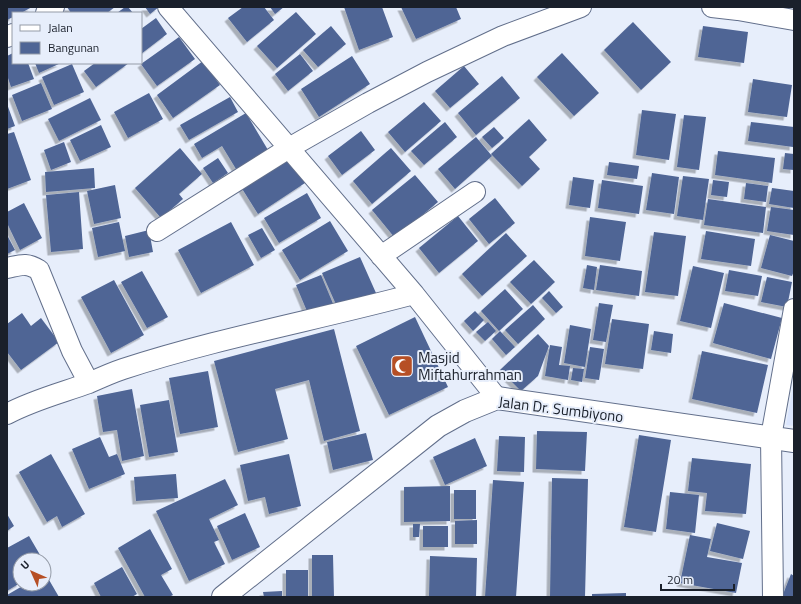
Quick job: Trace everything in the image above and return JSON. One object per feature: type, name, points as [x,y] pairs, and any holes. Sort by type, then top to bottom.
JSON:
[{"type":"street","points":[[168,7],[414,294],[497,398]]},
{"type":"street","points":[[157,231],[289,148],[368,103],[427,72],[503,36],[581,7]]},
{"type":"street","points":[[712,7],[794,20]]},
{"type":"street","points":[[381,256],[475,192]]},
{"type":"street","points":[[7,268],[24,264],[31,265],[42,274],[72,351],[89,383]]},
{"type":"street","points":[[7,414],[26,404],[89,383],[122,370],[212,344],[414,294]]},
{"type":"street","points":[[773,597],[771,437],[794,309]]},
{"type":"street","name":"Jalan Dr. Sumbiyono","points":[[223,597],[438,426],[465,411],[497,398],[794,441]]},
{"type":"shaded area","points":[[794,381],[794,426],[786,425]]},
{"type":"building","points":[[7,7],[32,7],[23,12],[12,12],[12,18],[7,20]]},
{"type":"building","points":[[67,7],[115,7],[108,12],[70,12]]},
{"type":"building","points":[[125,7],[128,7],[132,12],[118,12]]},
{"type":"building","points":[[145,7],[159,7],[150,14]]},
{"type":"building","points":[[243,7],[264,7],[274,20],[247,42],[228,18]]},
{"type":"building","points":[[270,7],[284,7],[275,14]]},
{"type":"building","points":[[344,7],[382,7],[393,37],[359,50]]},
{"type":"building","points":[[401,7],[456,7],[461,19],[416,39]]},
{"type":"building","points":[[296,12],[316,34],[277,68],[257,46]]},
{"type":"building","points":[[156,18],[167,34],[142,53],[142,28]]},
{"type":"building","points":[[633,22],[671,62],[641,90],[604,50]]},
{"type":"building","points":[[331,26],[346,44],[318,67],[303,50]]},
{"type":"building","points":[[703,26],[748,32],[744,63],[698,57]]},
{"type":"building","points":[[179,37],[195,59],[157,86],[141,64]]},
{"type":"building","points":[[562,53],[599,93],[574,116],[537,77]]},
{"type":"building","points":[[12,54],[12,64],[28,64],[34,79],[11,87],[7,75],[7,56]]},
{"type":"building","points":[[300,54],[313,71],[288,91],[275,74]]},
{"type":"building","points":[[352,56],[370,84],[319,117],[301,89]]},
{"type":"building","points":[[203,61],[220,85],[173,118],[157,95]]},
{"type":"building","points":[[35,64],[59,64],[39,73]]},
{"type":"building","points":[[72,64],[84,92],[54,105],[42,77]]},
{"type":"building","points":[[94,64],[128,64],[96,87],[84,71]]},
{"type":"building","points":[[464,66],[479,84],[450,108],[435,91]]},
{"type":"building","points":[[502,76],[520,98],[476,135],[458,113]]},
{"type":"building","points":[[753,79],[792,85],[787,117],[748,112]]},
{"type":"building","points":[[41,83],[52,109],[22,121],[12,95]]},
{"type":"building","points":[[149,93],[163,119],[128,138],[114,112]]},
{"type":"building","points":[[230,97],[238,112],[189,140],[180,125]]},
{"type":"building","points":[[90,98],[101,120],[59,141],[48,119]]},
{"type":"building","points":[[424,102],[441,121],[405,152],[388,132]]},
{"type":"building","points":[[7,104],[15,126],[7,129]]},
{"type":"building","points":[[642,110],[676,114],[669,160],[636,155]]},
{"type":"building","points":[[246,113],[268,150],[236,169],[222,146],[202,158],[194,144]]},
{"type":"building","points":[[684,115],[706,117],[699,170],[677,167]]},
{"type":"building","points":[[529,119],[547,140],[529,157],[540,169],[522,186],[491,154]]},
{"type":"building","points":[[445,122],[457,137],[424,165],[411,151]]},
{"type":"building","points":[[751,122],[794,127],[793,147],[748,141]]},
{"type":"building","points":[[101,125],[111,147],[80,161],[70,140]]},
{"type":"building","points":[[494,127],[504,138],[492,148],[482,137]]},
{"type":"building","points":[[361,131],[375,150],[342,175],[328,156]]},
{"type":"building","points":[[14,132],[31,180],[7,189],[7,134]]},
{"type":"building","points":[[476,137],[492,156],[455,189],[438,169]]},
{"type":"building","points":[[64,142],[71,162],[51,170],[44,150]]},
{"type":"building","points":[[180,148],[202,174],[179,194],[183,199],[161,218],[135,188]]},
{"type":"building","points":[[391,148],[411,171],[372,204],[353,181]]},
{"type":"building","points":[[718,151],[775,158],[772,183],[715,175]]},
{"type":"building","points":[[785,153],[794,154],[794,170],[783,169]]},
{"type":"building","points":[[287,156],[305,183],[258,214],[241,187]]},
{"type":"building","points":[[218,158],[228,173],[213,183],[203,168]]},
{"type":"building","points":[[609,162],[639,166],[637,179],[607,175]]},
{"type":"building","points":[[94,168],[95,188],[46,192],[45,172]]},
{"type":"building","points":[[652,173],[679,177],[674,214],[646,210]]},
{"type":"building","points":[[415,175],[438,202],[395,238],[372,210]]},
{"type":"building","points":[[683,176],[709,179],[703,220],[677,216]]},
{"type":"building","points":[[573,177],[594,180],[590,208],[569,205]]},
{"type":"building","points":[[602,180],[643,186],[639,214],[598,208]]},
{"type":"building","points":[[713,180],[729,182],[727,197],[711,195]]},
{"type":"building","points":[[746,183],[768,186],[766,202],[744,199]]},
{"type":"building","points":[[115,185],[121,218],[94,224],[87,191]]},
{"type":"building","points":[[772,188],[794,191],[794,208],[769,204]]},
{"type":"building","points":[[79,192],[83,249],[51,252],[46,195]]},
{"type":"building","points":[[307,193],[321,218],[279,243],[264,218]]},
{"type":"building","points":[[495,198],[515,223],[489,244],[469,219]]},
{"type":"building","points":[[708,199],[766,207],[763,233],[704,225]]},
{"type":"building","points":[[24,203],[42,238],[20,250],[7,223],[7,212]]},
{"type":"building","points":[[771,207],[794,210],[794,235],[767,231]]},
{"type":"building","points":[[458,216],[478,241],[439,273],[419,248]]},
{"type":"building","points":[[590,217],[626,222],[620,261],[585,256]]},
{"type":"building","points":[[330,221],[348,251],[300,280],[282,250]]},
{"type":"building","points":[[119,222],[125,251],[98,257],[92,228]]},
{"type":"building","points":[[231,222],[254,265],[201,293],[178,250]]},
{"type":"building","points":[[262,228],[275,250],[261,258],[248,235]]},
{"type":"building","points":[[149,230],[153,252],[129,257],[125,236]]},
{"type":"building","points":[[706,231],[755,239],[751,266],[701,259]]},
{"type":"building","points":[[654,232],[686,236],[678,296],[645,292]]},
{"type":"building","points":[[506,233],[527,256],[482,296],[462,274]]},
{"type":"building","points":[[7,235],[15,250],[7,254]]},
{"type":"building","points":[[770,235],[794,241],[794,271],[792,276],[761,268]]},
{"type":"building","points":[[360,257],[376,293],[338,309],[322,273]]},
{"type":"building","points":[[534,260],[555,282],[531,304],[510,282]]},
{"type":"building","points":[[587,265],[597,267],[594,290],[583,288]]},
{"type":"building","points":[[600,265],[642,271],[639,296],[596,290]]},
{"type":"building","points":[[693,266],[724,273],[711,328],[680,321]]},
{"type":"building","points":[[729,270],[762,276],[758,296],[725,291]]},
{"type":"building","points":[[142,271],[168,317],[147,328],[121,282]]},
{"type":"building","points":[[321,275],[334,306],[309,316],[296,285]]},
{"type":"building","points":[[767,277],[792,282],[787,307],[761,302]]},
{"type":"building","points":[[114,280],[144,335],[111,353],[81,297]]},
{"type":"building","points":[[505,289],[523,309],[499,331],[481,311]]},
{"type":"building","points":[[549,291],[563,307],[556,313],[542,298]]},
{"type":"building","points":[[599,303],[613,305],[606,342],[593,340]]},
{"type":"building","points":[[724,303],[782,318],[771,359],[713,343]]},
{"type":"building","points":[[533,305],[545,319],[518,344],[505,330]]},
{"type":"building","points":[[475,311],[484,320],[473,331],[464,321]]},
{"type":"building","points":[[22,313],[31,326],[41,318],[59,342],[21,370],[7,352],[7,324]]},
{"type":"building","name":"Masjid Miftahurrahman","points":[[415,317],[448,387],[389,415],[356,346]]},
{"type":"building","points":[[612,319],[649,324],[643,369],[605,364]]},
{"type":"building","points":[[488,322],[496,331],[485,341],[476,332]]},
{"type":"building","points":[[570,325],[591,329],[585,367],[564,363]]},
{"type":"building","points":[[334,329],[360,431],[324,441],[309,380],[275,389],[288,439],[238,452],[214,361]]},
{"type":"building","points":[[500,331],[515,347],[506,355],[492,339]]},
{"type":"building","points":[[654,331],[673,334],[671,353],[651,350]]},
{"type":"building","points":[[538,334],[549,346],[538,376],[521,391],[500,370]]},
{"type":"building","points":[[550,345],[562,347],[559,365],[570,366],[568,380],[545,376]]},
{"type":"building","points":[[590,347],[604,349],[599,380],[585,378]]},
{"type":"building","points":[[702,351],[768,365],[757,413],[692,399]]},
{"type":"building","points":[[573,368],[584,369],[582,382],[571,380]]},
{"type":"building","points":[[208,371],[218,427],[180,434],[169,378]]},
{"type":"building","points":[[132,389],[144,456],[122,461],[117,430],[103,432],[97,396]]},
{"type":"building","points":[[169,400],[178,452],[149,457],[140,405]]},
{"type":"building","points":[[537,431],[587,432],[585,471],[536,469]]},
{"type":"building","points":[[366,433],[373,460],[333,470],[327,442]]},
{"type":"building","points":[[639,435],[671,440],[656,532],[624,527]]},
{"type":"building","points":[[499,436],[525,437],[524,472],[497,471]]},
{"type":"building","points":[[100,437],[109,457],[117,454],[125,474],[89,489],[72,449]]},
{"type":"building","points":[[475,438],[487,466],[445,485],[433,457]]},
{"type":"building","points":[[51,454],[85,514],[62,527],[57,516],[47,522],[19,472]]},
{"type":"building","points":[[289,454],[301,506],[269,514],[265,497],[248,501],[240,465]]},
{"type":"building","points":[[692,458],[751,464],[746,514],[705,511],[707,493],[688,491]]},
{"type":"building","points":[[176,474],[178,498],[136,501],[134,477]]},
{"type":"building","points":[[552,478],[588,479],[585,597],[550,597]]},
{"type":"building","points":[[225,479],[238,505],[209,519],[219,540],[214,542],[225,564],[189,581],[156,511]]},
{"type":"building","points":[[493,480],[524,482],[516,597],[485,597]]},
{"type":"building","points":[[450,486],[450,521],[404,522],[404,487]]},
{"type":"building","points":[[454,490],[476,490],[476,519],[454,519]]},
{"type":"building","points":[[670,492],[699,495],[695,533],[666,529]]},
{"type":"building","points":[[245,513],[260,547],[232,560],[217,526]]},
{"type":"building","points":[[7,514],[14,526],[7,531]]},
{"type":"building","points":[[477,520],[477,544],[455,544],[455,521]]},
{"type":"building","points":[[717,523],[750,531],[743,559],[710,551]]},
{"type":"building","points":[[413,524],[420,524],[419,537],[413,537]]},
{"type":"building","points":[[423,526],[448,526],[448,547],[423,547]]},
{"type":"building","points":[[150,529],[172,569],[161,575],[173,595],[169,597],[145,597],[118,548]]},
{"type":"building","points":[[690,535],[711,539],[707,557],[742,563],[736,593],[680,583]]},
{"type":"building","points":[[29,536],[38,552],[12,552],[12,588],[7,591],[7,548]]},
{"type":"building","points":[[312,555],[333,555],[334,597],[312,597]]},
{"type":"building","points":[[430,556],[477,558],[476,597],[429,597]]},
{"type":"building","points":[[122,567],[137,594],[132,597],[101,597],[94,583]]},
{"type":"building","points":[[286,570],[308,570],[308,597],[286,597]]},
{"type":"building","points":[[791,574],[794,576],[794,597],[782,597]]},
{"type":"building","points":[[52,585],[59,597],[7,597],[7,595],[12,592],[52,592]]},
{"type":"building","points":[[282,591],[282,597],[264,597],[263,592]]},
{"type":"building","points":[[626,593],[626,597],[592,597],[592,594]]},
{"type":"place","name":"Masjid Miftahurrahman","points":[[402,366]]}]
